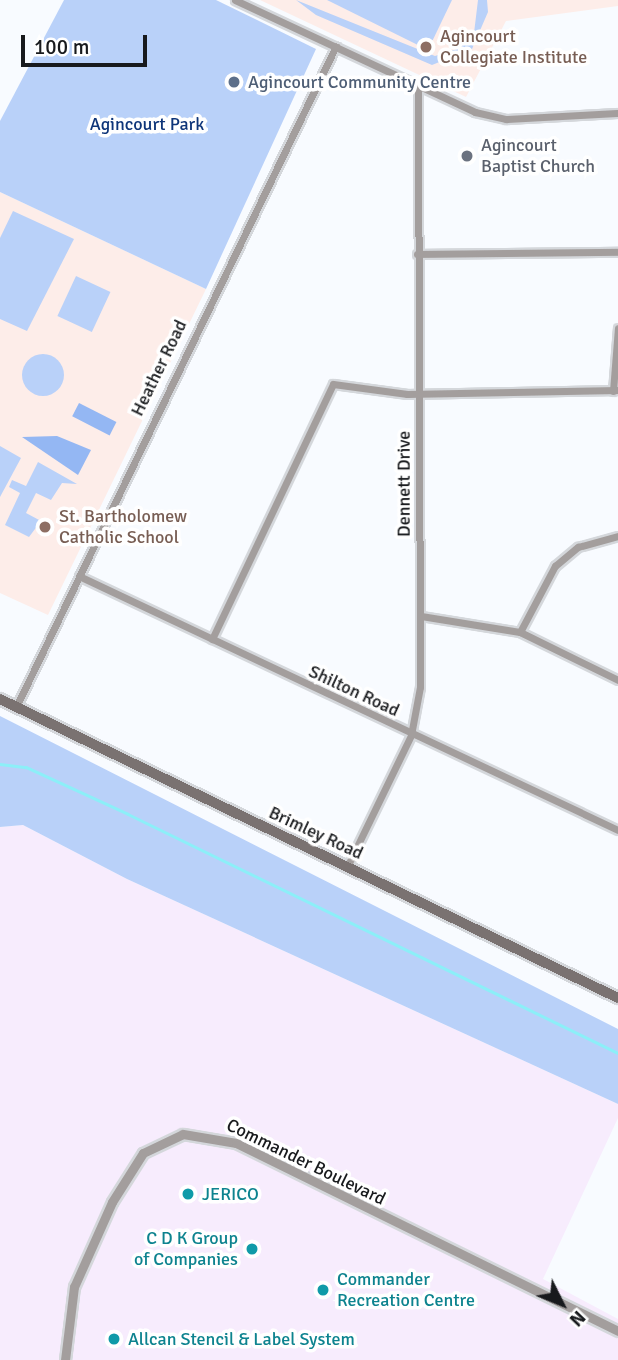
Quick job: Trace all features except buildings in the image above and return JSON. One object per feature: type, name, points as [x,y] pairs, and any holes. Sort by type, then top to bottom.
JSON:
[{"type":"main road","name":"Brimley Road","points":[[0,699],[618,998]]},
{"type":"street","points":[[235,0],[418,86],[506,119],[618,113]]},
{"type":"street","name":"Heather Road","points":[[16,707],[336,46]]},
{"type":"street","name":"Dennett Drive","points":[[348,866],[411,735],[420,687],[418,86]]},
{"type":"street","points":[[417,254],[618,252]]},
{"type":"street","points":[[212,639],[327,389],[338,384],[367,393],[615,391],[618,328]]},
{"type":"street","points":[[520,632],[555,566],[578,547],[618,536]]},
{"type":"street","name":"Shilton Road","points":[[79,576],[411,735],[618,830]]},
{"type":"street","points":[[421,616],[520,632],[618,680]]},
{"type":"street","name":"Commander Boulevard","points":[[65,1360],[74,1287],[112,1202],[143,1153],[183,1134],[236,1143],[618,1331]]},
{"type":"shaded area","name":"Agincourt Collegiate Institute","points":[[260,0],[618,0],[618,6],[506,21],[466,97]]},
{"type":"shaded area","points":[[0,192],[206,289],[48,615],[0,593]]},
{"type":"shaded area","points":[[79,403],[116,422],[110,435],[72,416]]},
{"type":"shaded area","points":[[57,436],[91,450],[78,475],[22,437]]},
{"type":"shaded area","points":[[23,825],[127,879],[618,1104],[618,1118],[543,1279],[618,1319],[618,1360],[0,1360],[0,827]]},
{"type":"green space","name":"Agincourt Park","points":[[64,0],[216,0],[316,49],[206,289],[0,192],[0,121]]},
{"type":"green space","points":[[296,0],[435,56],[460,48],[474,33],[478,0],[487,0],[488,12],[472,49],[432,65],[316,15]]},
{"type":"green space","points":[[327,0],[452,0],[428,50]]},
{"type":"green space","points":[[13,211],[74,239],[27,331],[0,319],[0,238]]},
{"type":"green space","points":[[76,276],[110,292],[92,332],[57,316]]},
{"type":"green space","points":[[43,354],[58,360],[64,375],[58,390],[43,396],[28,390],[22,375],[28,360]]},
{"type":"green space","points":[[0,446],[21,458],[0,497]]},
{"type":"green space","points":[[38,462],[77,484],[62,483],[51,500],[36,493],[26,513],[41,521],[29,537],[5,525],[20,493],[9,487],[12,480],[26,486]]},
{"type":"green space","points":[[0,716],[618,1029],[618,1104],[127,879],[23,825],[0,827]]},
{"type":"waterway","points":[[0,764],[26,767],[128,814],[618,1053]]},
{"type":"place","name":"Agincourt Collegiate Institute","points":[[426,47]]},
{"type":"place","name":"Agincourt Community Centre","points":[[234,82]]},
{"type":"place","name":"Agincourt Baptist Church","points":[[467,156]]},
{"type":"place","name":"St. Bartholomew Catholic School","points":[[45,527]]},
{"type":"place","name":"JERICO","points":[[188,1194]]},
{"type":"place","name":"C D K Group of Companies","points":[[252,1249]]},
{"type":"place","name":"Commander Recreation Centre","points":[[323,1290]]},
{"type":"place","name":"Allcan Stencil & Label System","points":[[114,1339]]}]
